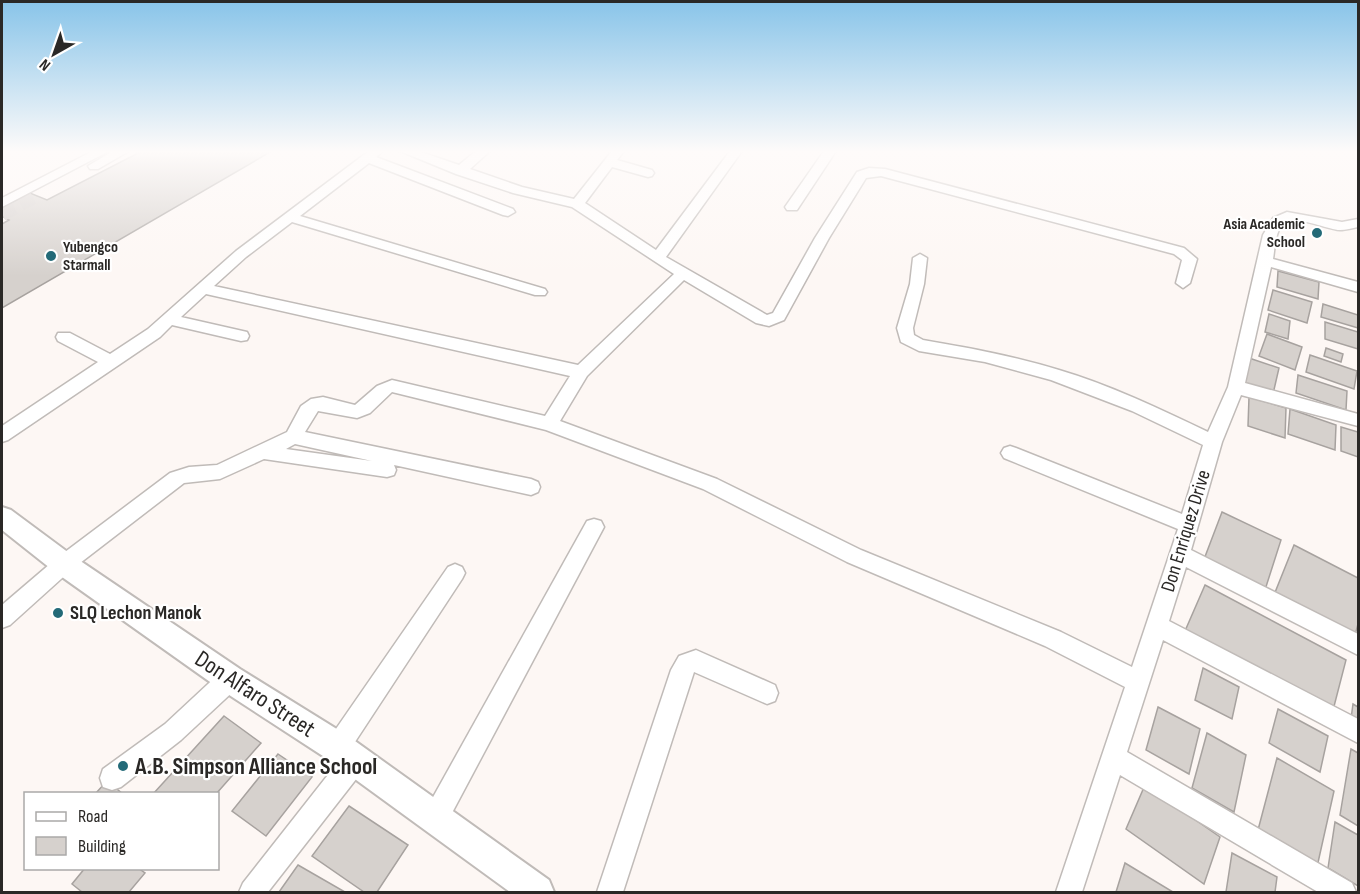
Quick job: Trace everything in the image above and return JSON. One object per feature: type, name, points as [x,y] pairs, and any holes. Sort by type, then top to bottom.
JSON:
[{"type":"main road","name":"Don Alfaro Street","points":[[2,517],[64,564],[230,679],[346,753],[537,892]]},
{"type":"street","points":[[2,203],[22,193]]},
{"type":"street","points":[[36,196],[42,193]]},
{"type":"street","points":[[2,435],[171,320],[241,254],[322,193]]},
{"type":"street","points":[[462,193],[508,212]]},
{"type":"street","points":[[529,193],[577,204],[658,258],[761,319],[775,319],[850,193]]},
{"type":"street","points":[[577,204],[586,193]]},
{"type":"street","points":[[658,258],[706,193]]},
{"type":"street","points":[[792,207],[802,193]]},
{"type":"street","points":[[958,193],[1179,251],[1190,259],[1183,283]]},
{"type":"street","name":"Don Enriquez Drive","points":[[1069,892],[1180,554],[1213,442],[1236,387],[1272,226],[1276,220],[1295,216],[1338,224],[1359,223]]},
{"type":"street","points":[[289,217],[540,292]]},
{"type":"street","points":[[920,258],[917,284],[905,328],[907,338],[919,345],[985,356],[1056,375],[1138,406],[1213,442]]},
{"type":"street","points":[[1265,261],[1359,287]]},
{"type":"street","points":[[549,424],[580,372],[684,272]]},
{"type":"street","points":[[204,289],[580,372]]},
{"type":"street","points":[[171,320],[241,336]]},
{"type":"street","points":[[64,337],[111,362]]},
{"type":"street","points":[[294,437],[308,409],[315,404],[322,402],[353,412],[360,411],[386,387],[392,386],[549,424],[710,484],[854,556],[1053,639],[1138,682]]},
{"type":"street","points":[[1236,387],[1359,420]]},
{"type":"street","points":[[2,618],[64,564],[177,478],[189,474],[211,475],[294,437],[531,487]]},
{"type":"street","points":[[261,452],[387,470]]},
{"type":"street","points":[[1010,453],[1188,525]]},
{"type":"street","points":[[436,817],[594,527]]},
{"type":"street","points":[[1180,554],[1359,645]]},
{"type":"street","points":[[252,892],[346,753],[455,573]]},
{"type":"street","points":[[1156,625],[1359,731]]},
{"type":"street","points":[[610,892],[682,670],[687,664],[696,661],[767,693]]},
{"type":"street","points":[[112,778],[173,732],[230,679]]},
{"type":"street","points":[[1112,757],[1342,892]]},
{"type":"building","points":[[30,193],[47,200],[61,193],[200,193],[2,308],[2,224],[9,220],[2,216],[2,207]]},
{"type":"building","points":[[1278,271],[1319,282],[1318,299],[1277,287]]},
{"type":"building","points":[[1273,290],[1312,302],[1307,323],[1268,310]]},
{"type":"building","points":[[1323,304],[1358,315],[1358,328],[1321,317]]},
{"type":"building","points":[[1269,314],[1290,321],[1288,339],[1265,332]]},
{"type":"building","points":[[1325,322],[1358,332],[1358,349],[1325,339]]},
{"type":"building","points":[[1267,334],[1302,347],[1295,370],[1259,356]]},
{"type":"building","points":[[1326,348],[1343,354],[1341,362],[1324,356]]},
{"type":"building","points":[[1310,355],[1357,371],[1354,389],[1306,372]]},
{"type":"building","points":[[1249,358],[1279,368],[1273,394],[1243,383]]},
{"type":"building","points":[[1298,375],[1347,391],[1346,410],[1296,393]]},
{"type":"building","points":[[1249,397],[1286,408],[1285,438],[1248,426]]},
{"type":"building","points":[[1290,409],[1336,425],[1335,450],[1288,434]]},
{"type":"building","points":[[1341,427],[1358,432],[1358,457],[1341,451]]},
{"type":"building","points":[[1222,512],[1281,540],[1264,593],[1203,562]]},
{"type":"building","points":[[1294,545],[1358,578],[1358,624],[1354,639],[1274,595]]},
{"type":"building","points":[[1205,585],[1346,660],[1332,714],[1185,631]]},
{"type":"building","points":[[1203,668],[1239,687],[1232,719],[1195,700]]},
{"type":"building","points":[[1353,704],[1358,707],[1358,730],[1350,726]]},
{"type":"building","points":[[1158,707],[1200,729],[1189,774],[1146,750]]},
{"type":"building","points":[[1278,709],[1328,736],[1320,772],[1269,743]]},
{"type":"building","points":[[224,716],[261,743],[218,792],[155,792]]},
{"type":"building","points":[[1207,733],[1246,755],[1234,812],[1192,788]]},
{"type":"building","points":[[1351,749],[1358,753],[1358,826],[1340,815]]},
{"type":"building","points":[[278,754],[312,777],[266,836],[232,811]]},
{"type":"building","points":[[1277,758],[1334,791],[1317,867],[1258,830]]},
{"type":"building","points":[[107,781],[121,792],[97,792]]},
{"type":"building","points":[[1145,785],[1220,837],[1204,884],[1126,829]]},
{"type":"building","points":[[349,806],[408,845],[377,892],[364,892],[312,856]]},
{"type":"building","points":[[1335,822],[1358,835],[1358,886],[1328,868]]},
{"type":"building","points":[[1232,853],[1277,877],[1275,892],[1226,892]]},
{"type":"building","points":[[1125,863],[1173,892],[1116,892]]},
{"type":"building","points":[[298,865],[345,892],[279,892]]},
{"type":"building","points":[[83,870],[141,870],[145,873],[129,892],[82,892],[72,884]]},
{"type":"tunnel","points":[[2,214],[36,196]]},
{"type":"place","name":"Asia Academic School","points":[[1317,233]]},
{"type":"place","name":"Yubengco Starmall","points":[[51,256]]},
{"type":"place","name":"SLQ Lechon Manok","points":[[58,613]]},
{"type":"place","name":"A.B. Simpson Alliance School","points":[[123,766]]}]
